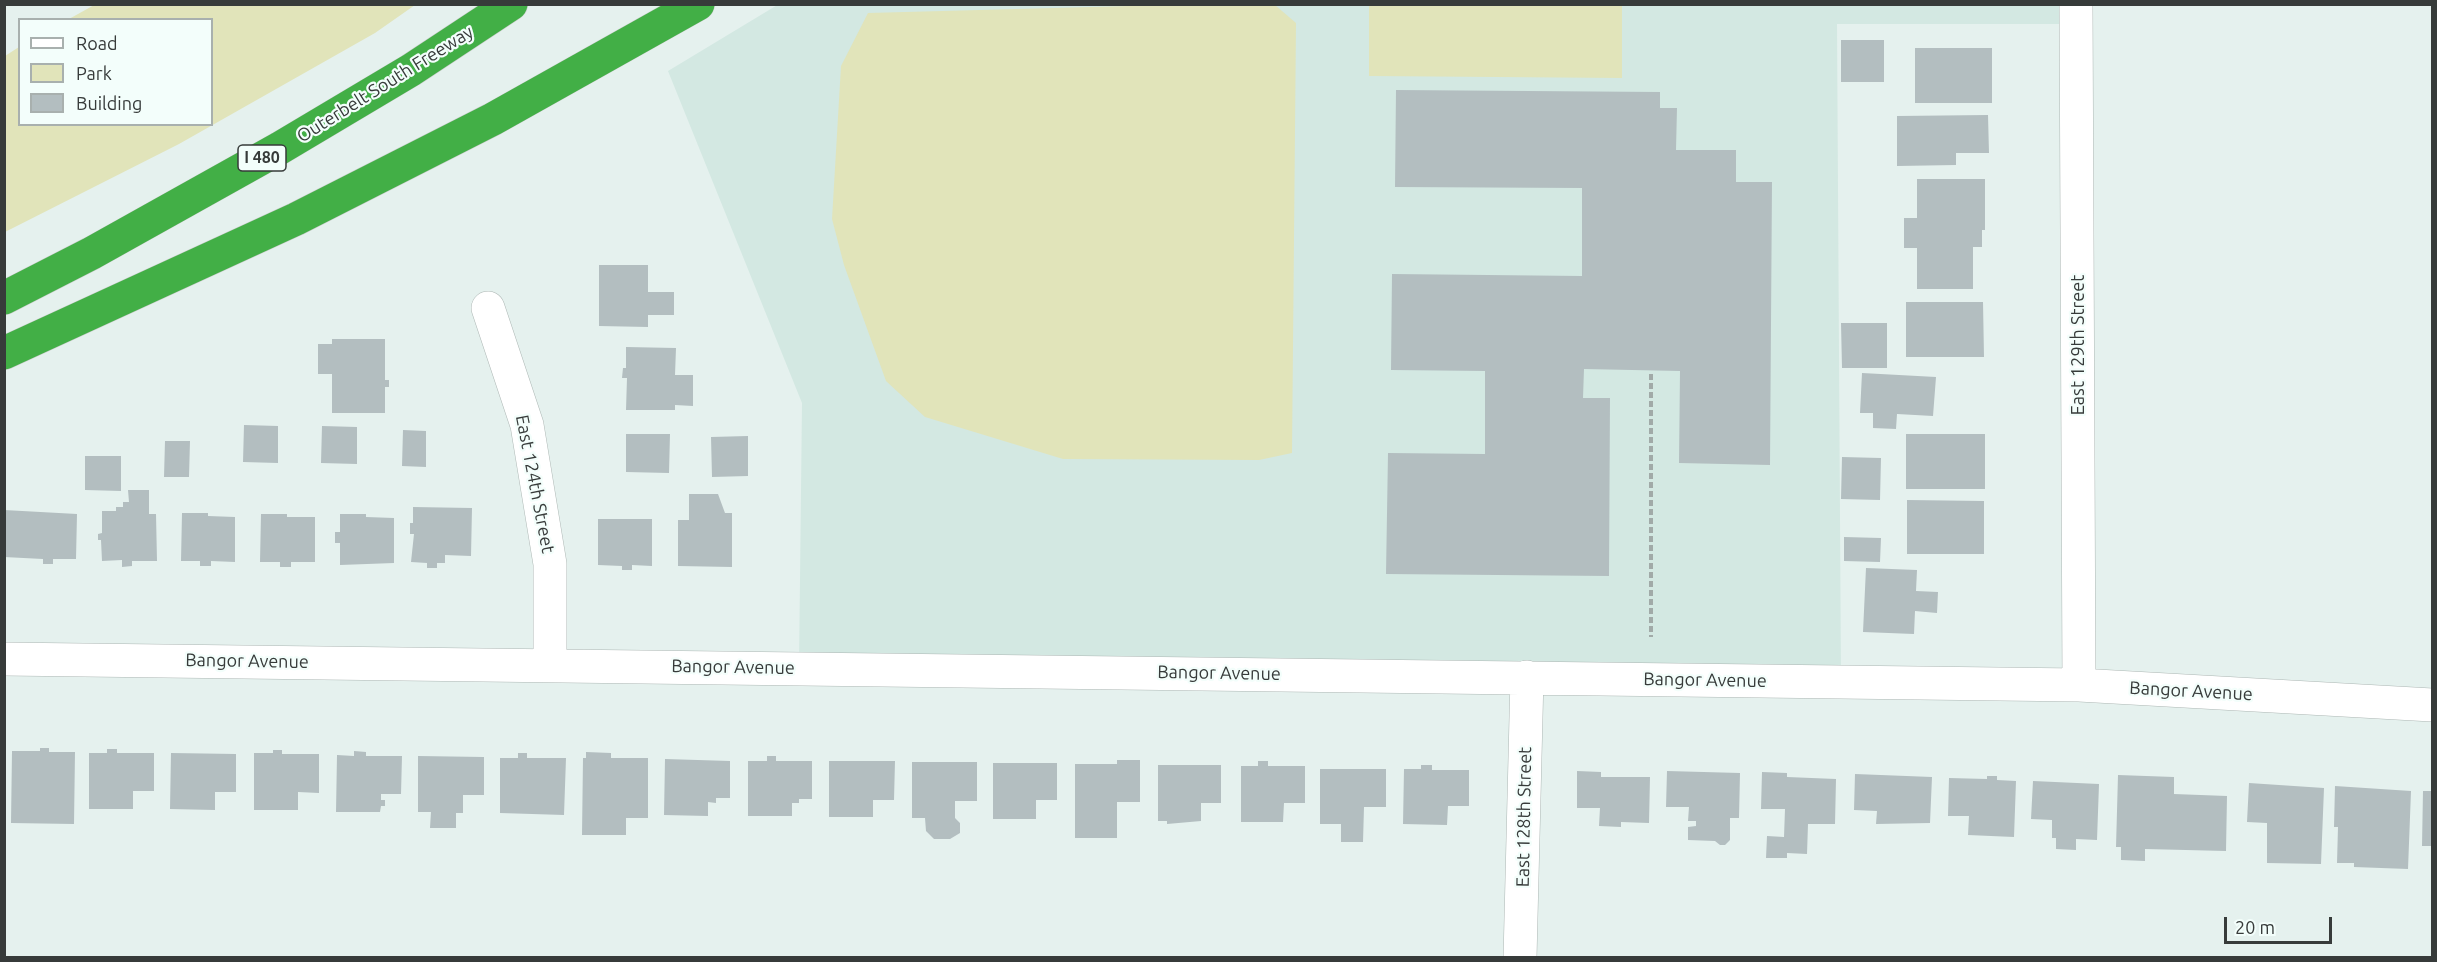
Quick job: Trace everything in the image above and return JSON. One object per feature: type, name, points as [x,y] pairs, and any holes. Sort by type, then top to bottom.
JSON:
[{"type":"highway","name":"Outerbelt South Freeway","points":[[4,297],[92,253],[280,148],[411,70],[511,4]]},
{"type":"highway","points":[[4,353],[296,219],[493,119],[698,4]]},
{"type":"street","name":"East 129th Street","points":[[2076,4],[2079,685]]},
{"type":"street","name":"East 124th Street","points":[[488,308],[526,424],[550,564],[550,664]]},
{"type":"street","name":"Bangor Avenue","points":[[4,659],[550,664],[2079,685],[2433,705]]},
{"type":"street","name":"East 128th Street","points":[[1520,957],[1527,677]]},
{"type":"path","points":[[1651,374],[1651,637]]},
{"type":"shaded area","points":[[779,4],[2076,5],[2076,24],[1837,24],[1841,682],[799,668],[802,403],[668,71]]},
{"type":"green space","points":[[96,4],[415,4],[375,33],[213,125],[213,18],[71,18]]},
{"type":"green space","points":[[1203,4],[1275,5],[1296,23],[1292,453],[1259,460],[1063,459],[925,417],[886,381],[844,265],[832,219],[841,66],[868,13]]},
{"type":"green space","points":[[1369,5],[1622,5],[1622,78],[1369,76]]},
{"type":"green space","points":[[18,48],[18,126],[211,126],[5,232],[5,56]]},
{"type":"building","points":[[1841,40],[1884,40],[1884,82],[1841,82]]},
{"type":"building","points":[[1915,48],[1992,48],[1992,103],[1915,103]]},
{"type":"building","points":[[1396,90],[1660,92],[1660,108],[1677,108],[1676,150],[1736,150],[1736,182],[1772,182],[1770,465],[1679,463],[1680,371],[1584,369],[1583,398],[1610,398],[1609,576],[1386,574],[1388,453],[1485,454],[1485,371],[1391,370],[1392,274],[1582,276],[1582,188],[1395,187]]},
{"type":"building","points":[[1988,115],[1989,153],[1956,153],[1956,165],[1897,166],[1897,116]]},
{"type":"building","points":[[1917,179],[1985,179],[1985,230],[1982,230],[1982,247],[1973,247],[1973,289],[1917,289],[1917,248],[1904,248],[1904,218],[1917,218]]},
{"type":"building","points":[[599,265],[648,265],[648,292],[674,292],[674,315],[648,315],[648,327],[599,326]]},
{"type":"building","points":[[1906,302],[1983,302],[1984,357],[1906,357]]},
{"type":"building","points":[[1841,323],[1887,323],[1887,368],[1842,368]]},
{"type":"building","points":[[332,339],[385,339],[385,380],[389,380],[389,387],[385,387],[385,413],[332,413],[332,374],[318,374],[318,344],[332,344]]},
{"type":"building","points":[[626,347],[676,348],[675,375],[693,375],[693,406],[675,405],[675,410],[626,410],[627,378],[622,378],[623,368],[626,368]]},
{"type":"building","points":[[1862,373],[1936,377],[1933,416],[1897,414],[1896,429],[1873,428],[1873,413],[1860,413]]},
{"type":"building","points":[[244,425],[278,426],[278,463],[243,462]]},
{"type":"building","points":[[322,426],[357,427],[357,464],[321,463]]},
{"type":"building","points":[[403,430],[426,431],[426,467],[402,466]]},
{"type":"building","points":[[626,434],[670,434],[669,473],[626,472]]},
{"type":"building","points":[[1906,434],[1985,434],[1985,489],[1906,489]]},
{"type":"building","points":[[748,436],[748,476],[712,477],[711,437]]},
{"type":"building","points":[[165,441],[190,441],[189,477],[164,477]]},
{"type":"building","points":[[85,456],[121,456],[121,491],[85,490]]},
{"type":"building","points":[[1842,457],[1881,458],[1880,500],[1841,499]]},
{"type":"building","points":[[128,490],[149,490],[149,514],[156,514],[157,561],[132,561],[132,566],[122,567],[122,560],[102,561],[101,540],[98,540],[98,534],[102,533],[102,511],[116,511],[116,507],[123,507],[123,502],[129,502]]},
{"type":"building","points":[[689,494],[718,494],[725,513],[732,513],[732,567],[678,566],[678,520],[689,520]]},
{"type":"building","points":[[1907,500],[1984,501],[1984,554],[1907,554]]},
{"type":"building","points":[[413,507],[472,508],[471,556],[445,555],[445,563],[437,563],[437,568],[427,568],[427,563],[411,562],[414,534],[410,534],[410,523],[413,523]]},
{"type":"building","points":[[4,510],[77,514],[76,559],[53,559],[53,564],[43,564],[43,559],[4,557]]},
{"type":"building","points":[[182,513],[208,513],[208,516],[235,517],[235,562],[211,561],[211,566],[200,566],[200,561],[181,561]]},
{"type":"building","points":[[261,514],[315,517],[315,562],[291,562],[291,567],[280,567],[280,562],[260,562]]},
{"type":"building","points":[[340,514],[366,514],[366,517],[394,518],[394,563],[340,565],[340,543],[335,543],[335,532],[340,532]]},
{"type":"building","points":[[598,519],[652,519],[652,566],[632,565],[632,570],[622,570],[622,566],[598,565]]},
{"type":"building","points":[[1844,537],[1881,538],[1880,562],[1844,561]]},
{"type":"building","points":[[1866,568],[1917,570],[1916,591],[1938,592],[1937,613],[1915,611],[1914,634],[1863,632]]},
{"type":"building","points":[[40,748],[49,748],[49,752],[75,752],[74,824],[11,823],[12,751],[40,751]]},
{"type":"building","points":[[107,749],[117,749],[117,753],[154,753],[154,791],[133,791],[133,809],[89,809],[89,753],[107,753]]},
{"type":"building","points":[[273,750],[282,750],[282,754],[319,754],[319,793],[298,792],[298,810],[254,810],[254,753],[273,753]]},
{"type":"building","points":[[354,751],[366,752],[366,756],[402,756],[401,794],[381,794],[381,800],[385,800],[385,806],[381,806],[380,812],[336,812],[337,755],[354,756]]},
{"type":"building","points":[[586,752],[611,753],[611,758],[648,758],[648,818],[626,818],[626,835],[582,835],[583,758],[586,758]]},
{"type":"building","points":[[171,753],[236,754],[236,792],[215,792],[215,810],[170,809]]},
{"type":"building","points":[[518,753],[527,753],[527,758],[566,758],[564,815],[500,813],[500,758],[518,758]]},
{"type":"building","points":[[418,756],[484,757],[484,795],[463,795],[463,813],[456,813],[456,828],[430,828],[431,812],[418,812]]},
{"type":"building","points":[[767,756],[776,756],[776,761],[812,761],[812,799],[799,799],[799,803],[792,803],[792,816],[748,816],[748,761],[767,761]]},
{"type":"building","points":[[665,759],[730,761],[730,798],[716,798],[716,803],[708,802],[708,816],[664,815]]},
{"type":"building","points":[[1117,760],[1140,760],[1140,802],[1117,802],[1117,838],[1075,838],[1075,764],[1117,764]]},
{"type":"building","points":[[829,761],[895,761],[894,800],[873,800],[873,817],[829,817]]},
{"type":"building","points":[[1258,761],[1268,761],[1268,766],[1305,766],[1305,803],[1284,803],[1283,822],[1241,822],[1241,766],[1258,766]]},
{"type":"building","points":[[912,762],[977,762],[977,801],[955,801],[955,818],[960,823],[960,833],[950,839],[934,839],[926,831],[925,818],[912,818]]},
{"type":"building","points":[[993,763],[1057,763],[1057,800],[1036,800],[1036,819],[993,819]]},
{"type":"building","points":[[1158,765],[1221,765],[1221,803],[1201,803],[1201,821],[1167,824],[1167,821],[1158,821]]},
{"type":"building","points":[[1421,765],[1432,765],[1432,770],[1469,770],[1469,806],[1448,806],[1447,825],[1403,824],[1404,769],[1421,769]]},
{"type":"building","points":[[1320,769],[1386,769],[1386,807],[1364,807],[1363,842],[1341,842],[1341,824],[1320,824]]},
{"type":"building","points":[[1577,771],[1601,772],[1601,777],[1650,777],[1649,823],[1621,822],[1621,827],[1599,826],[1600,808],[1577,808]]},
{"type":"building","points":[[1667,771],[1740,773],[1739,818],[1730,818],[1730,840],[1725,845],[1720,845],[1715,841],[1688,840],[1688,827],[1696,826],[1696,821],[1688,821],[1689,807],[1666,807]]},
{"type":"building","points":[[1762,772],[1787,773],[1787,777],[1836,779],[1835,824],[1808,824],[1807,854],[1787,853],[1787,858],[1766,858],[1767,836],[1784,837],[1785,809],[1761,809]]},
{"type":"building","points":[[1855,774],[1932,777],[1930,823],[1876,824],[1877,811],[1854,810]]},
{"type":"building","points":[[2118,775],[2174,777],[2174,794],[2227,796],[2226,851],[2145,849],[2145,861],[2121,860],[2121,847],[2116,847]]},
{"type":"building","points":[[1987,776],[1997,776],[1997,780],[2016,781],[2014,837],[1968,835],[1969,816],[1948,816],[1949,778],[1987,779]]},
{"type":"building","points":[[2033,781],[2099,784],[2097,840],[2076,839],[2076,850],[2056,849],[2056,838],[2052,838],[2052,820],[2031,819]]},
{"type":"building","points":[[2249,783],[2324,788],[2321,864],[2267,863],[2267,823],[2247,822]]},
{"type":"building","points":[[2335,786],[2411,791],[2408,869],[2354,867],[2354,863],[2337,863],[2338,827],[2334,827]]},
{"type":"building","points":[[2423,791],[2432,791],[2432,846],[2422,846]]}]
